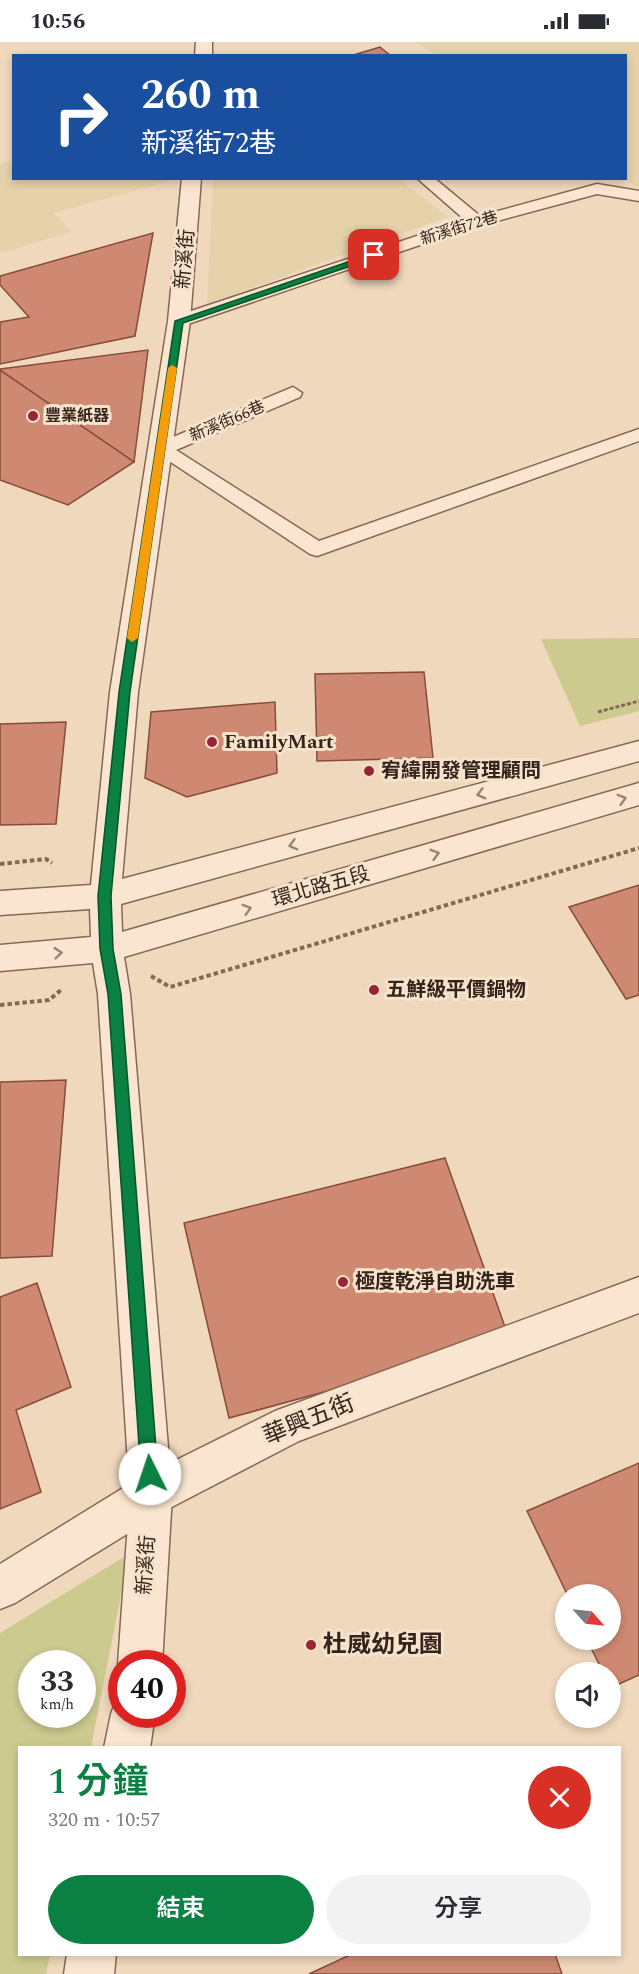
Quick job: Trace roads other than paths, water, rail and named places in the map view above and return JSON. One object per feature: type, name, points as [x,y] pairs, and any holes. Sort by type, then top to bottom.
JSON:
[{"type":"street","name":"新溪街","points":[[141,1650],[151,1495],[114,994],[107,949],[105,896],[124,692],[179,321],[192,180]]},
{"type":"street","points":[[0,903],[105,896],[639,751]]},
{"type":"street","name":"環北路五段","points":[[0,958],[107,949],[639,794]]},
{"type":"street","name":"華興五街","points":[[0,1588],[151,1495],[289,1425],[639,1295]]},
{"type":"street","points":[[127,1746],[131,1728]]},
{"type":"street","points":[[88,1974],[92,1956]]},
{"type":"lane","points":[[426,180],[478,222]]},
{"type":"lane","name":"新溪街72巷","points":[[179,321],[478,222],[597,189],[639,196]]},
{"type":"lane","name":"新溪街66巷","points":[[160,449],[293,393]]},
{"type":"lane","points":[[160,449],[317,549],[639,435]]},
{"type":"place","name":"豐業紙器","points":[[33,416]]},
{"type":"place","name":"FamilyMart","points":[[212,742]]},
{"type":"place","name":"宥緯開發管理顧問","points":[[369,771]]},
{"type":"place","name":"五鮮級平價鍋物","points":[[374,990]]},
{"type":"place","name":"極度乾淨自助洗車","points":[[343,1282]]},
{"type":"place","name":"杜威幼兒園","points":[[311,1645]]}]
